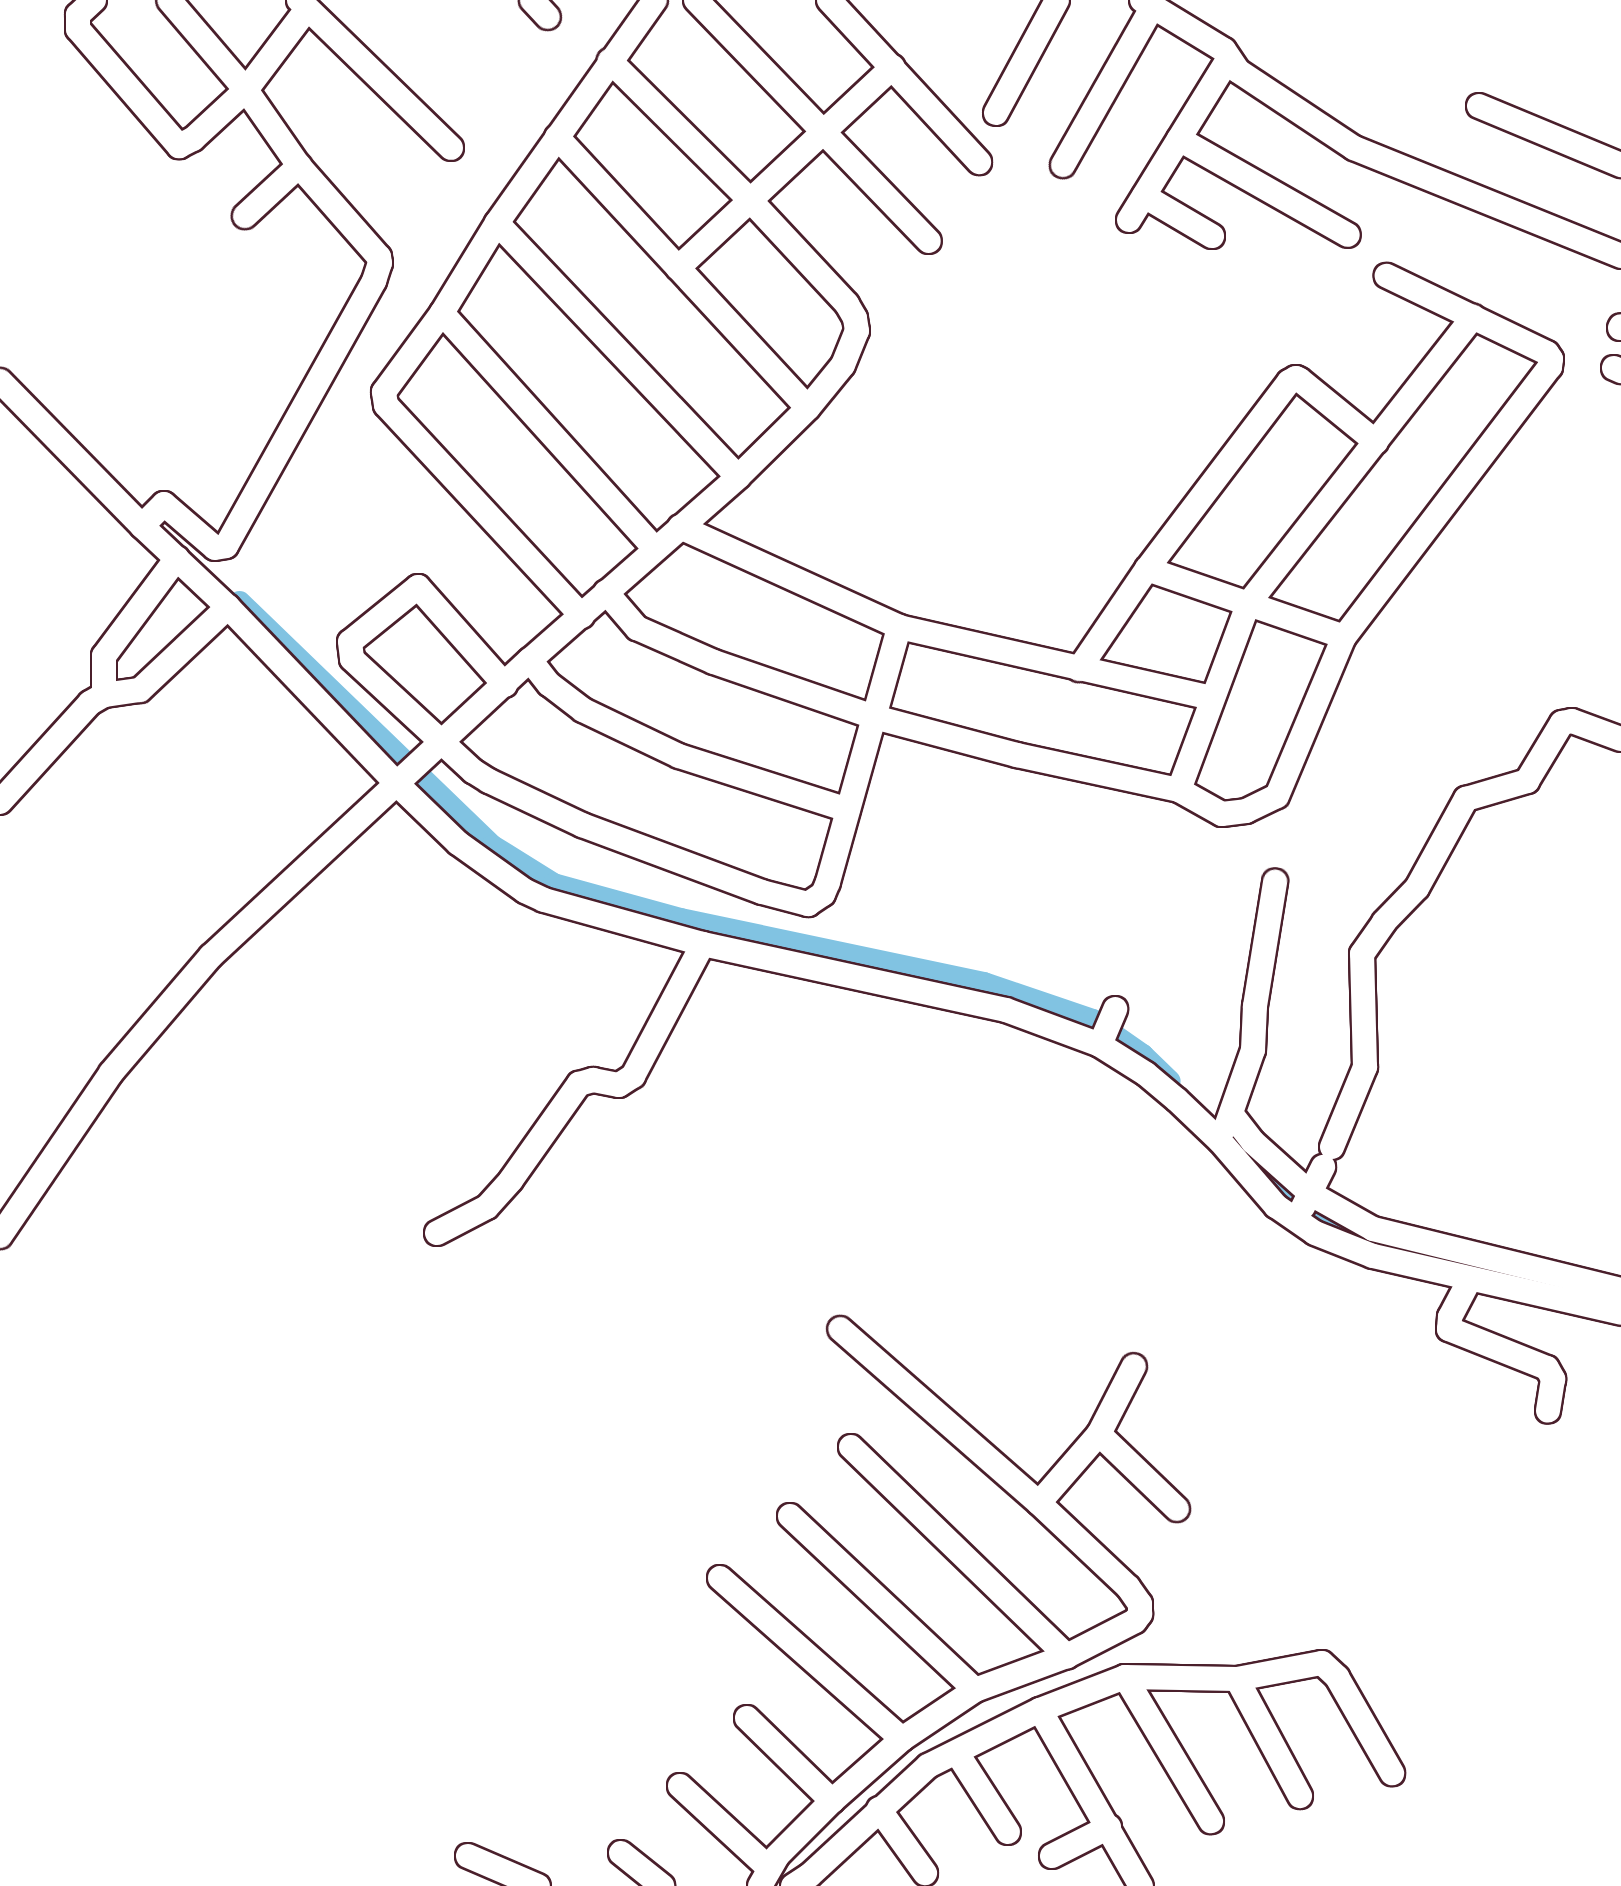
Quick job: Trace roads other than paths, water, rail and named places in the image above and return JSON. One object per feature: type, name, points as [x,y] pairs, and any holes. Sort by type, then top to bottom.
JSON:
[{"type":"street","points":[[94,0],[78,15],[78,29],[175,145],[184,145],[193,139],[246,90],[303,5],[451,148]]},
{"type":"street","points":[[149,518],[164,504],[215,548],[226,546],[378,270],[379,257],[299,166],[246,90],[169,0]]},
{"type":"street","points":[[582,616],[386,405],[385,387],[442,313],[498,223],[655,0]]},
{"type":"street","points":[[696,0],[929,241]]},
{"type":"street","points":[[829,0],[979,162]]},
{"type":"street","points":[[996,113],[1057,0]]},
{"type":"street","points":[[1063,165],[1148,3],[1214,43],[1238,71],[1354,148],[1621,256]]},
{"type":"street","points":[[1129,220],[1229,58]]},
{"type":"street","points":[[0,1236],[111,1073],[211,956],[530,660],[582,616],[654,548],[738,477],[836,377],[855,342],[857,325],[847,304],[751,201],[610,61]]},
{"type":"street","points":[[678,268],[893,68]]},
{"type":"street","points":[[1479,106],[1621,165]]},
{"type":"street","points":[[557,137],[808,408]]},
{"type":"street","points":[[1179,139],[1348,235]]},
{"type":"street","points":[[245,216],[299,166]]},
{"type":"street","points":[[1144,196],[1212,236]]},
{"type":"street","points":[[498,223],[738,477]]},
{"type":"street","points":[[606,592],[627,620],[647,634],[714,662],[874,717],[1017,755],[1179,790],[1222,814],[1246,811],[1276,796],[1343,637],[1550,367],[1551,359],[1547,353],[1387,276]]},
{"type":"street","points":[[442,313],[654,548]]},
{"type":"street","points":[[1179,790],[1248,604],[1473,317]]},
{"type":"street","points":[[1079,669],[1147,569],[1293,379],[1300,380],[1376,442]]},
{"type":"street","points":[[0,381],[149,518],[177,558],[401,780],[458,843],[535,897],[703,944],[1006,1010],[1107,1029],[1146,1074],[1226,1129],[1253,1142],[1304,1206],[1315,1233],[1373,1256],[1621,1313]]},
{"type":"street","points":[[680,527],[899,628],[1211,698]]},
{"type":"street","points":[[104,695],[104,656],[177,558]]},
{"type":"street","points":[[1147,569],[1343,637]]},
{"type":"street","points":[[505,685],[418,587],[349,642],[352,659],[438,746],[472,771],[582,825],[800,903],[814,902],[823,894],[899,628]]},
{"type":"street","points":[[0,802],[90,703],[104,695],[140,690],[228,607]]},
{"type":"street","points":[[530,660],[549,684],[583,710],[678,756],[848,810]]},
{"type":"street","points":[[1304,1206],[1365,1067],[1362,954],[1384,922],[1417,888],[1466,799],[1527,781],[1562,723],[1572,721],[1621,739]]},
{"type":"street","points":[[1226,1129],[1253,1050],[1255,1006],[1275,882]]},
{"type":"street","points":[[437,1233],[487,1207],[511,1180],[579,1084],[593,1080],[620,1085],[633,1076],[703,944]]},
{"type":"street","points":[[1304,1206],[1398,1237],[1621,1290]]},
{"type":"street","points":[[1470,1279],[1450,1317],[1449,1329],[1547,1368],[1553,1379],[1548,1412]]},
{"type":"street","points":[[680,1786],[765,1877],[777,1856],[832,1801],[902,1740],[975,1690],[1067,1656],[1135,1621],[1140,1614],[1137,1596],[1039,1503],[840,1329]]},
{"type":"street","points":[[1039,1503],[1099,1434],[1134,1366]]},
{"type":"street","points":[[1099,1434],[1177,1509]]},
{"type":"street","points":[[850,1447],[1067,1656]]},
{"type":"street","points":[[790,1516],[975,1690]]},
{"type":"street","points":[[720,1578],[902,1740]]},
{"type":"street","points":[[793,1886],[820,1878],[879,1808],[928,1766],[1040,1710],[1125,1678],[1237,1679],[1313,1662],[1329,1667],[1392,1773]]},
{"type":"street","points":[[1125,1678],[1211,1821]]},
{"type":"street","points":[[1237,1679],[1300,1796]]},
{"type":"street","points":[[1040,1710],[1141,1886]]},
{"type":"street","points":[[747,1718],[832,1801]]},
{"type":"street","points":[[957,1753],[1009,1832]]},
{"type":"street","points":[[879,1808],[925,1873]]},
{"type":"street","points":[[1052,1856],[1109,1827]]},
{"type":"street","points":[[621,1853],[662,1886]]},
{"type":"street","points":[[468,1856],[538,1886]]},
{"type":"waterway","points":[[239,602],[492,846],[553,884],[680,919],[983,983],[1092,1020],[1142,1055],[1169,1081]]},
{"type":"waterway","points":[[1251,1162],[1283,1194],[1337,1231],[1429,1258]]}]
